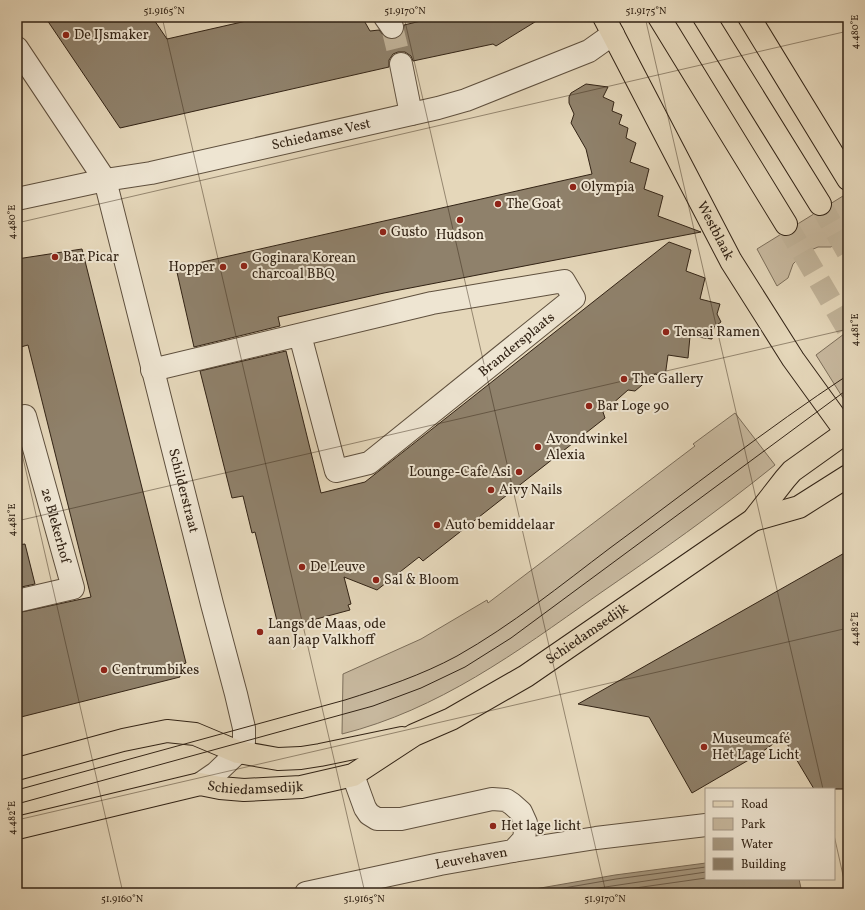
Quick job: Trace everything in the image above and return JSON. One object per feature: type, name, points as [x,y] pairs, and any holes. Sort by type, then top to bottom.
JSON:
[{"type":"main road","points":[[659,17],[786,224]]},
{"type":"main road","points":[[704,17],[820,204]]},
{"type":"main road","points":[[749,17],[848,179]]},
{"type":"main road","name":"Westblaak","points":[[609,25],[731,261],[793,359],[847,433]]},
{"type":"main road","name":"Schiedamsedijk","points":[[17,828],[200,784],[220,788],[244,790],[301,787],[353,775],[414,735],[451,719],[526,676],[753,520],[792,471],[847,433]]},
{"type":"main road","name":"Schiedamsedijk","points":[[753,520],[799,507],[848,476]]},
{"type":"main road","name":"Schiedamsedijk","points":[[17,769],[123,740],[167,731],[195,734],[238,752],[278,759],[301,758],[414,735]]},
{"type":"street","name":"Schiedamse Vest","points":[[17,199],[106,180],[151,173],[411,114],[466,100],[589,51],[609,25]]},
{"type":"street","points":[[17,48],[106,180]]},
{"type":"street","points":[[401,64],[411,114]]},
{"type":"street","name":"Schilderstraat","points":[[106,180],[152,370],[244,728],[244,742],[238,752],[216,773],[200,784]]},
{"type":"street","name":"Brandersplaats","points":[[152,370],[432,304],[564,281],[574,298],[369,464],[336,471],[300,336]]},
{"type":"street","name":"2e Blekerhof","points":[[17,418],[25,416],[73,588],[17,602]]},
{"type":"street","name":"Leuvehaven","points":[[306,893],[440,864],[513,851],[524,838],[526,824],[521,812],[506,800],[492,799],[396,820],[377,819],[369,814],[365,808],[353,775]]},
{"type":"street","points":[[513,851],[596,838],[705,825]]},
{"type":"green space","points":[[843,196],[848,204],[848,234],[831,247],[818,247],[804,253],[793,264],[788,278],[777,286],[757,249]]},
{"type":"green space","points":[[848,331],[848,406],[816,355]]},
{"type":"green space","points":[[735,413],[775,465],[687,532],[506,658],[444,695],[377,723],[342,734],[343,674],[421,639],[487,600],[488,603],[695,446],[693,444]]},
{"type":"water","points":[[705,863],[705,880],[799,880],[802,893],[512,893],[615,875]]},
{"type":"building","points":[[45,17],[152,17],[167,39],[264,17],[362,17],[370,31],[379,30],[386,38],[393,39],[399,37],[403,33],[404,25],[421,21],[421,17],[543,17],[496,46],[493,44],[413,61],[411,56],[405,52],[398,52],[393,54],[389,60],[389,67],[120,128]]},
{"type":"building","points":[[586,84],[608,87],[603,97],[614,102],[612,111],[622,115],[619,124],[628,128],[626,138],[636,143],[630,162],[649,169],[644,189],[663,196],[658,216],[701,232],[384,293],[278,317],[280,326],[194,347],[176,268],[592,174],[586,149],[571,123],[574,114],[569,103],[571,93]]},
{"type":"building","points":[[669,242],[691,250],[686,271],[705,278],[700,299],[720,304],[717,314],[721,322],[714,327],[712,339],[690,336],[688,358],[668,355],[665,377],[655,374],[635,391],[628,390],[603,412],[605,418],[423,561],[419,557],[377,590],[344,577],[351,604],[348,605],[350,610],[279,629],[255,532],[252,533],[243,496],[232,498],[200,371],[286,351],[321,493],[365,482]]},
{"type":"building","points":[[82,249],[186,663],[177,666],[180,677],[17,718],[17,613],[91,597],[28,345],[17,348],[17,259]]},
{"type":"building","points":[[25,544],[35,584],[17,588],[17,545]]},
{"type":"building","points":[[848,551],[848,789],[813,788],[783,737],[759,754],[692,793],[649,717],[578,704]]},
{"type":"tunnel","points":[[392,27],[401,64]]},
{"type":"tunnel","points":[[820,204],[848,253]]},
{"type":"tunnel","points":[[786,224],[848,330]]},
{"type":"tram line","points":[[17,790],[345,700],[402,681],[444,663],[517,618],[757,438],[848,375]]},
{"type":"tram line","points":[[17,804],[373,706],[421,688],[465,667],[511,638],[848,389]]},
{"type":"place","name":"De IJsmaker","points":[[66,35]]},
{"type":"place","name":"Olympia","points":[[573,187]]},
{"type":"place","name":"The Goat","points":[[498,204]]},
{"type":"place","name":"Hudson","points":[[460,220]]},
{"type":"place","name":"Gusto","points":[[383,232]]},
{"type":"place","name":"Bar Picar","points":[[55,257]]},
{"type":"place","name":"Goginara Korean charcoal BBQ","points":[[244,266]]},
{"type":"place","name":"Hopper","points":[[223,267]]},
{"type":"place","name":"Tensai Ramen","points":[[666,332]]},
{"type":"place","name":"The Gallery","points":[[624,379]]},
{"type":"place","name":"Bar Loge 90","points":[[589,406]]},
{"type":"place","name":"Avondwinkel Alexia","points":[[538,447]]},
{"type":"place","name":"Lounge-Cafe Asi","points":[[519,472]]},
{"type":"place","name":"Aivy Nails","points":[[491,490]]},
{"type":"place","name":"Auto bemiddelaar","points":[[437,525]]},
{"type":"place","name":"De Leuve","points":[[302,567]]},
{"type":"place","name":"Sal & Bloom","points":[[376,580]]},
{"type":"place","name":"Langs de Maas, ode aan Jaap Valkhoff","points":[[260,632]]},
{"type":"place","name":"Centrumbikes","points":[[104,670]]},
{"type":"place","name":"Museumcafé Het Lage Licht","points":[[704,747]]},
{"type":"place","name":"Het lage licht","points":[[493,826]]}]
